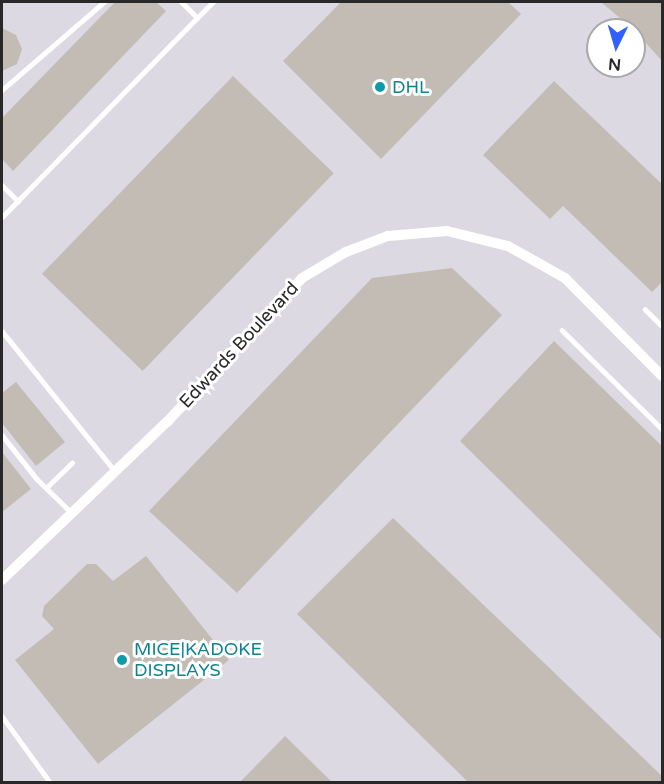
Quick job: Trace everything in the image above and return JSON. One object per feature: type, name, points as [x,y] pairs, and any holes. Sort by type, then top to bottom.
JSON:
[{"type":"street","name":"Edwards Boulevard","points":[[2,580],[116,471],[302,278],[346,252],[388,236],[447,231],[508,246],[565,278],[663,376]]},
{"type":"lane","points":[[2,90],[104,2]]},
{"type":"lane","points":[[182,2],[197,18]]},
{"type":"lane","points":[[2,218],[213,2]]},
{"type":"lane","points":[[2,186],[18,201]]},
{"type":"lane","points":[[645,309],[663,326]]},
{"type":"lane","points":[[562,330],[663,429]]},
{"type":"lane","points":[[2,331],[116,471]]},
{"type":"lane","points":[[2,435],[46,488],[72,513]]},
{"type":"lane","points":[[46,488],[72,463]]},
{"type":"lane","points":[[2,716],[50,783]]},
{"type":"shaded area","points":[[2,2],[662,2],[662,782],[2,782]]},
{"type":"building","points":[[115,2],[156,2],[166,11],[13,171],[2,159],[2,118]]},
{"type":"building","name":"DHL","points":[[341,2],[508,2],[521,14],[381,159],[283,61]]},
{"type":"building","points":[[601,2],[663,2],[663,62],[646,43],[646,18],[620,18]]},
{"type":"building","points":[[2,28],[16,35],[22,49],[17,64],[2,71]]},
{"type":"building","points":[[233,76],[334,173],[143,371],[42,274]]},
{"type":"building","points":[[554,81],[663,185],[663,281],[652,292],[563,206],[550,219],[483,155]]},
{"type":"building","points":[[452,268],[502,315],[237,593],[149,511],[372,278]]},
{"type":"building","points":[[554,341],[663,447],[663,641],[460,441]]},
{"type":"building","points":[[16,382],[65,442],[36,466],[2,423],[2,393]]},
{"type":"building","points":[[2,452],[31,489],[2,512]]},
{"type":"building","points":[[393,518],[663,777],[663,783],[469,783],[297,614]]},
{"type":"building","name":"MICE|KADOKE DISPLAYS","points":[[146,556],[229,660],[98,764],[15,660],[54,629],[42,616],[44,606],[87,564],[96,564],[113,581]]},
{"type":"building","points":[[285,736],[333,783],[239,783]]},
{"type":"place","name":"DHL","points":[[380,87]]},
{"type":"place","name":"MICE|KADOKE DISPLAYS","points":[[122,660]]}]
